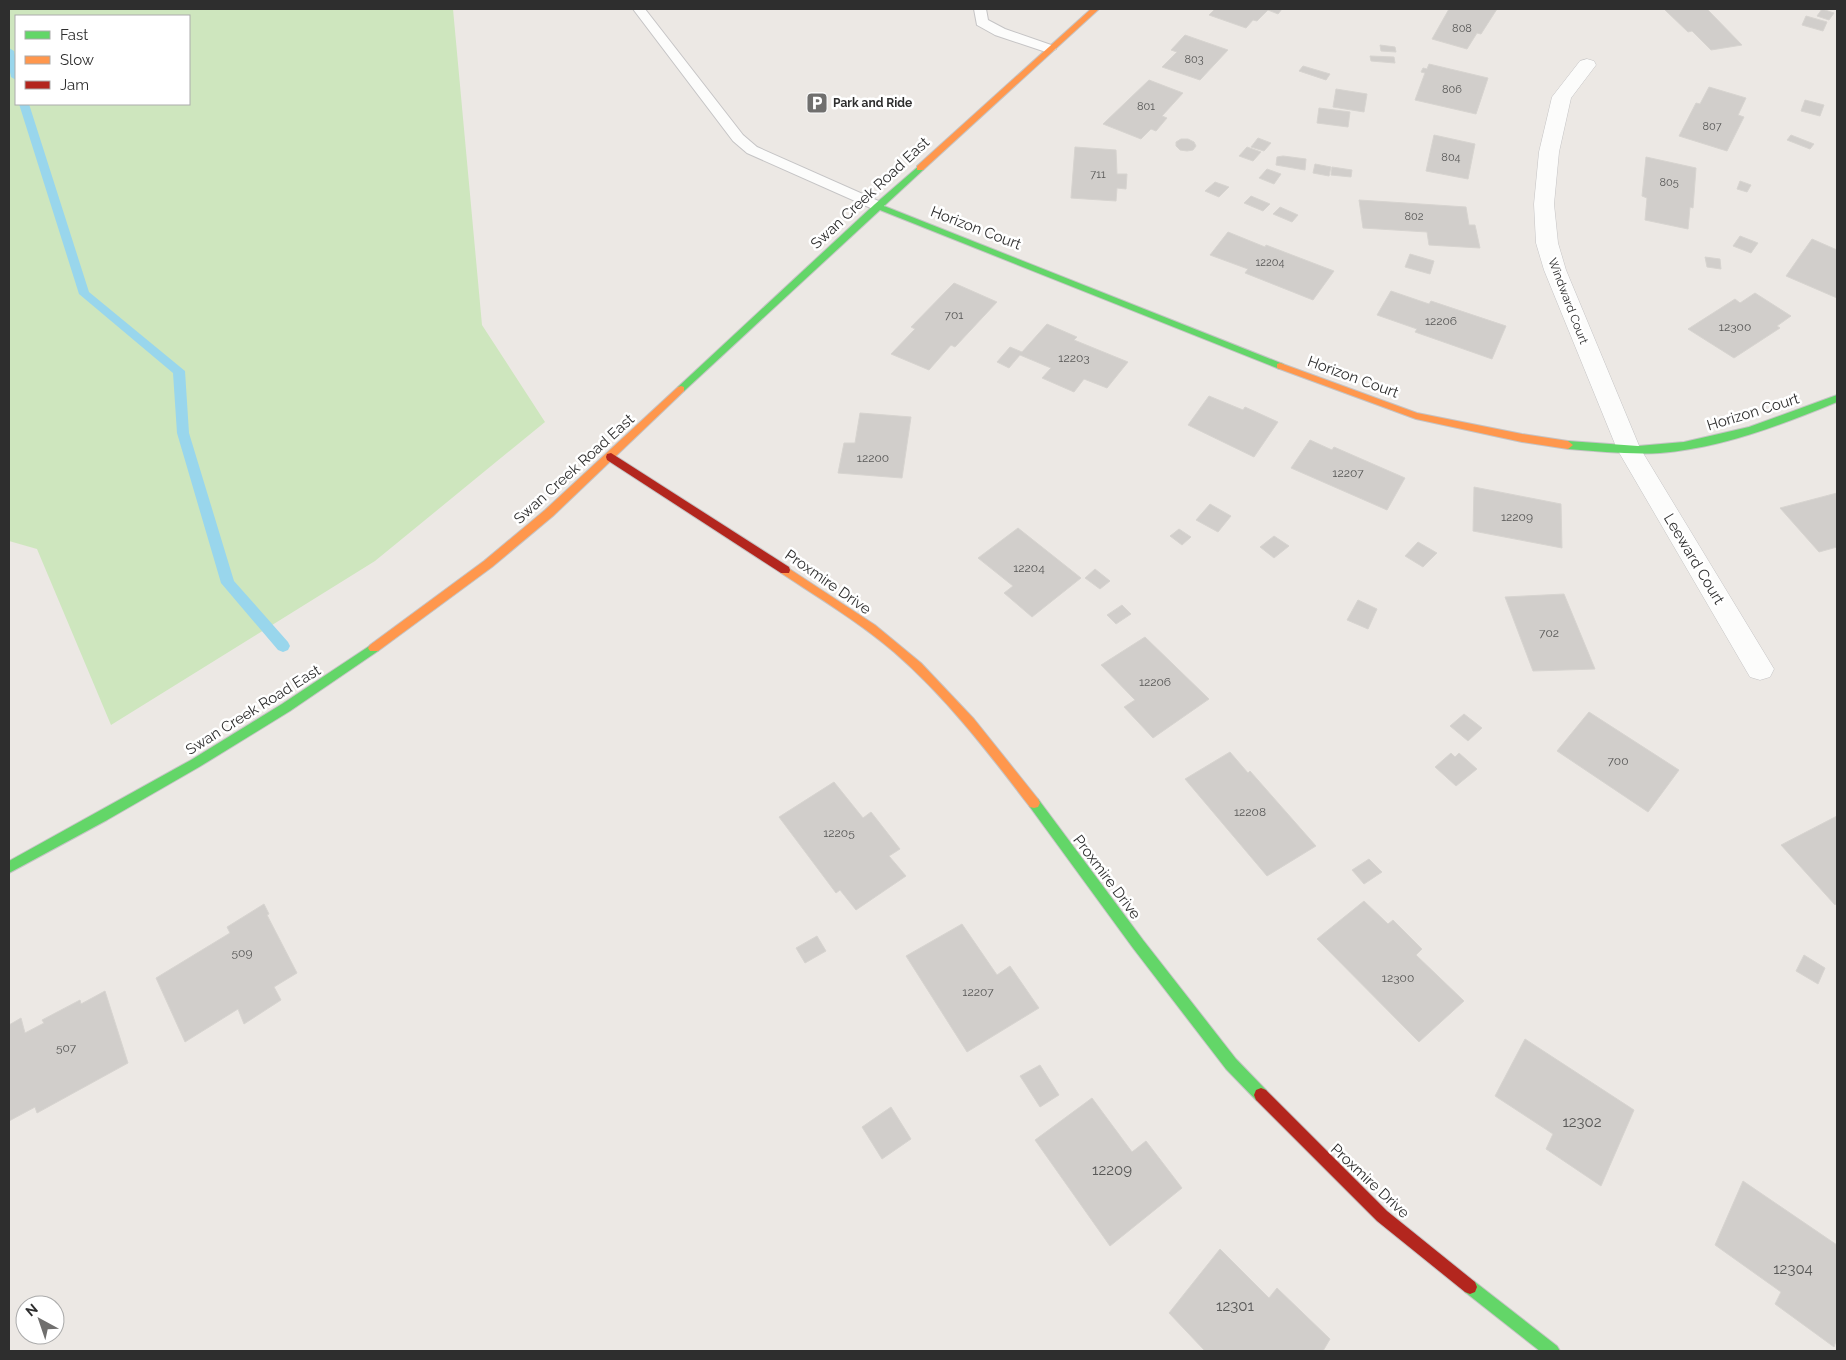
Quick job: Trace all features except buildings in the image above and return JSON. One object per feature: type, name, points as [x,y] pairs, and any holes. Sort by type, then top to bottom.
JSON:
[{"type":"street","name":"Swan Creek Road East","points":[[9,867],[144,795],[315,691],[407,626],[488,564],[549,514],[878,206],[1095,9]]},
{"type":"street","name":"Windward Court","points":[[1587,66],[1562,97],[1551,143],[1544,204],[1547,243],[1555,270],[1629,449]]},
{"type":"street","name":"Horizon Court","points":[[878,206],[1328,385],[1416,416],[1531,440],[1569,445],[1629,449],[1659,449],[1700,444],[1794,418],[1837,398]]},
{"type":"street","name":"Leeward Court","points":[[1629,449],[1760,669]]},
{"type":"street","name":"Proxmire Drive","points":[[610,456],[754,548],[897,648],[939,688],[996,754],[1138,944],[1231,1064],[1382,1216],[1514,1323],[1552,1351]]},
{"type":"lane","points":[[639,9],[738,138],[752,150],[878,206]]},
{"type":"lane","points":[[980,9],[982,22],[1000,32],[1049,49]]},
{"type":"green space","points":[[9,9],[453,9],[482,325],[545,422],[375,561],[111,725],[37,549],[9,541]]},
{"type":"waterway","points":[[9,51],[15,73]]},
{"type":"waterway","points":[[24,105],[84,294],[179,371],[183,433],[228,583],[283,646]]},
{"type":"traffic: fast","points":[[681,389],[920,168]]},
{"type":"traffic: fast","points":[[878,206],[1280,366]]},
{"type":"traffic: fast","points":[[1568,445],[1638,450],[1684,446],[1729,437],[1773,423],[1837,398]]},
{"type":"traffic: fast","points":[[9,867],[195,764],[286,708],[374,648]]},
{"type":"traffic: fast","points":[[1034,803],[1138,944],[1231,1064],[1261,1095]]},
{"type":"traffic: fast","points":[[1470,1287],[1552,1351]]},
{"type":"traffic: slow","points":[[920,168],[1095,9]]},
{"type":"traffic: slow","points":[[1280,366],[1416,416],[1522,438],[1568,445]]},
{"type":"traffic: slow","points":[[374,648],[488,564],[549,513],[681,389]]},
{"type":"traffic: slow","points":[[785,570],[871,628],[917,666],[953,703],[1003,762],[1034,803]]},
{"type":"traffic: jam","points":[[611,457],[785,570]]},
{"type":"traffic: jam","points":[[1261,1095],[1382,1216],[1470,1287]]},
{"type":"place","name":"Park and Ride","points":[[817,103]]}]
